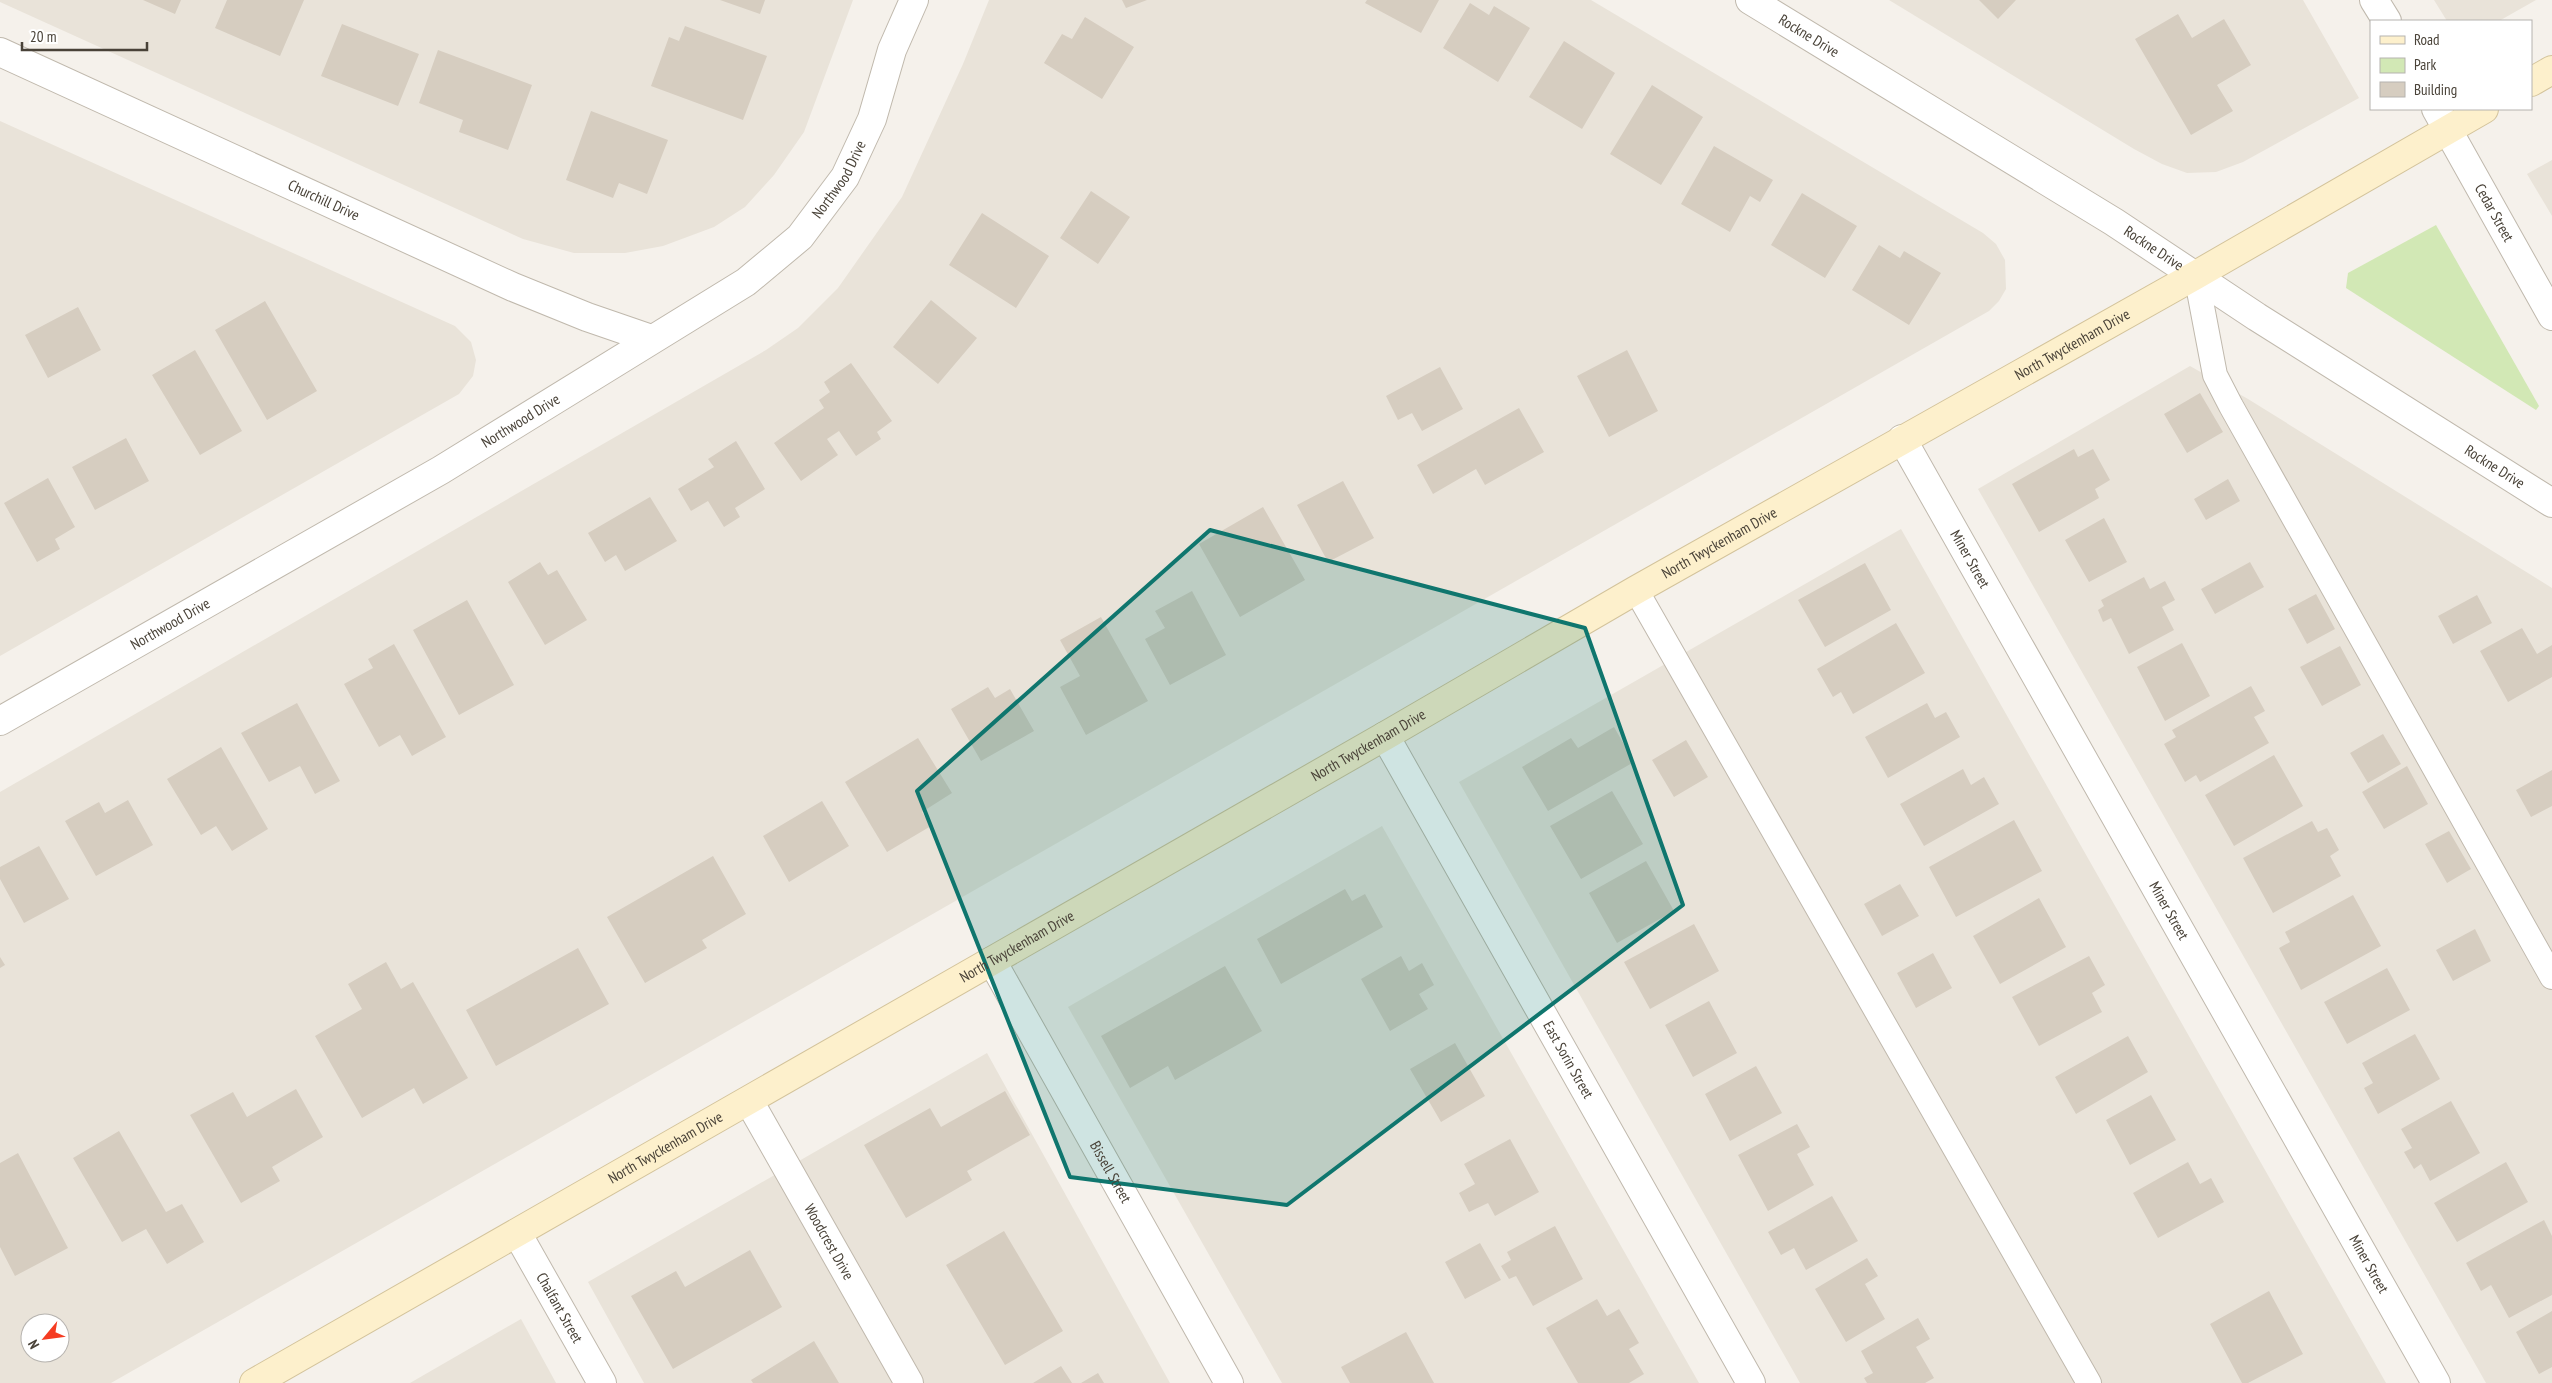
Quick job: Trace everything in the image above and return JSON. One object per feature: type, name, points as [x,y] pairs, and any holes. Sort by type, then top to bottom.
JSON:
[{"type":"street","name":"Northwood Drive","points":[[0,721],[441,470],[746,282],[800,237],[845,177],[872,119],[892,50],[914,0]]},
{"type":"street","name":"Rockne Drive","points":[[1750,0],[2114,222],[2257,317],[2552,503]]},
{"type":"street","points":[[2374,0],[2386,20]]},
{"type":"street","name":"Churchill Drive","points":[[0,52],[513,287],[587,317],[651,339]]},
{"type":"street","points":[[2532,81],[2552,70]]},
{"type":"street","name":"North Twyckenham Drive","points":[[254,1383],[992,962],[1636,590],[2196,275],[2442,119],[2480,110]]},
{"type":"street","name":"Cedar Street","points":[[2442,119],[2552,316]]},
{"type":"street","name":"Miner Street","points":[[1902,439],[2436,1383]]},
{"type":"street","name":"East Sorin Street","points":[[1385,736],[1751,1383]]},
{"type":"street","name":"Bissell Street","points":[[992,962],[1229,1383]]},
{"type":"street","name":"Woodcrest Drive","points":[[749,1101],[909,1383]]},
{"type":"street","name":"Chalfant Street","points":[[517,1233],[602,1383]]},
{"type":"lane","points":[[2196,275],[2215,375],[2230,406],[2552,977]]},
{"type":"lane","points":[[1636,590],[2089,1383]]},
{"type":"highlighted area","points":[[1210,530],[1585,628],[1683,905],[1287,1205],[1070,1177],[917,791]]},
{"type":"shaded area","points":[[0,0],[853,0],[804,132],[774,175],[745,207],[714,227],[663,246],[625,253],[574,253],[523,239],[0,2]]},
{"type":"shaded area","points":[[989,0],[1591,0],[1983,233],[1996,244],[2005,260],[2006,289],[1999,301],[1989,311],[111,1383],[0,1383],[0,792],[766,350],[798,328],[838,288],[902,197],[963,64]]},
{"type":"shaded area","points":[[1889,0],[2303,0],[2359,98],[2243,162],[2216,172],[2187,173],[2162,164],[2134,149]]},
{"type":"shaded area","points":[[2434,0],[2536,0],[2501,20],[2446,20]]},
{"type":"shaded area","points":[[0,121],[455,326],[471,342],[476,360],[473,376],[459,394],[0,656]]},
{"type":"shaded area","points":[[2552,160],[2552,216],[2527,174]]},
{"type":"shaded area","points":[[2190,366],[2248,399],[2552,588],[2552,1383],[2486,1383],[1978,489]]},
{"type":"shaded area","points":[[1901,529],[2386,1383],[1800,1383],[1459,782]]},
{"type":"shaded area","points":[[1382,826],[1699,1383],[1282,1383],[1068,1007]]},
{"type":"shaded area","points":[[987,1053],[1170,1383],[644,1383],[588,1282]]},
{"type":"shaded area","points":[[521,1319],[556,1383],[410,1383]]},
{"type":"green space","points":[[2436,225],[2539,406],[2536,410],[2346,288],[2348,273]]},
{"type":"building","points":[[143,0],[181,0],[175,14]]},
{"type":"building","points":[[227,0],[304,0],[280,56],[215,28]]},
{"type":"building","points":[[720,0],[765,0],[760,14]]},
{"type":"building","points":[[1122,0],[1147,0],[1126,8]]},
{"type":"building","points":[[1367,0],[1439,0],[1421,33],[1365,3]]},
{"type":"building","points":[[1979,0],[2016,0],[1998,19]]},
{"type":"building","points":[[1470,3],[1489,15],[1494,6],[1530,28],[1498,82],[1443,48]]},
{"type":"building","points":[[2178,14],[2192,38],[2224,19],[2251,65],[2217,85],[2233,111],[2191,135],[2135,39]]},
{"type":"building","points":[[1085,17],[1134,47],[1102,99],[1044,63],[1062,34],[1072,39]]},
{"type":"building","points":[[342,24],[419,54],[398,106],[321,76]]},
{"type":"building","points":[[685,26],[767,56],[743,120],[651,86],[669,37],[679,41]]},
{"type":"building","points":[[1564,41],[1615,73],[1582,129],[1529,97]]},
{"type":"building","points":[[438,50],[532,85],[508,150],[459,132],[463,120],[419,103]]},
{"type":"building","points":[[1652,85],[1703,117],[1661,185],[1610,154]]},
{"type":"building","points":[[591,111],[668,140],[647,194],[619,183],[613,198],[566,180]]},
{"type":"building","points":[[1714,146],[1773,180],[1760,202],[1750,196],[1730,232],[1681,204]]},
{"type":"building","points":[[1091,191],[1130,217],[1098,264],[1060,238]]},
{"type":"building","points":[[1802,193],[1857,226],[1825,278],[1771,245]]},
{"type":"building","points":[[982,213],[1049,256],[1016,308],[949,265]]},
{"type":"building","points":[[1879,245],[1900,258],[1904,251],[1941,273],[1909,325],[1852,290]]},
{"type":"building","points":[[931,300],[977,338],[938,384],[893,347]]},
{"type":"building","points":[[265,301],[317,391],[267,420],[215,330]]},
{"type":"building","points":[[78,307],[101,350],[48,378],[25,335]]},
{"type":"building","points":[[195,350],[242,431],[200,455],[152,375]]},
{"type":"building","points":[[1627,350],[1658,411],[1609,437],[1577,376]]},
{"type":"building","points":[[851,363],[892,421],[877,432],[881,439],[856,456],[839,431],[827,439],[838,455],[801,481],[774,443],[824,408],[819,400],[830,392],[824,382]]},
{"type":"building","points":[[1440,367],[1463,409],[1422,431],[1412,413],[1398,420],[1386,396]]},
{"type":"building","points":[[2200,393],[2223,432],[2187,453],[2164,414]]},
{"type":"building","points":[[1519,408],[1544,452],[1485,485],[1476,469],[1433,494],[1417,465]]},
{"type":"building","points":[[126,438],[149,481],[95,510],[72,467]]},
{"type":"building","points":[[736,441],[765,489],[735,508],[740,517],[724,527],[708,501],[691,511],[678,489],[714,467],[708,459]]},
{"type":"building","points":[[2074,449],[2078,457],[2093,449],[2110,480],[2095,489],[2099,498],[2039,532],[2012,484]]},
{"type":"building","points":[[48,478],[75,527],[55,539],[60,549],[37,562],[4,503]]},
{"type":"building","points":[[2228,479],[2240,501],[2206,520],[2194,499]]},
{"type":"building","points":[[1343,481],[1374,538],[1328,562],[1297,505]]},
{"type":"building","points":[[650,497],[677,541],[625,571],[616,555],[605,562],[588,533]]},
{"type":"building","points":[[1263,507],[1305,580],[1240,617],[1199,544]]},
{"type":"building","points":[[2104,518],[2127,562],[2089,582],[2065,540]]},
{"type":"building","points":[[540,562],[548,575],[557,570],[587,620],[545,645],[508,582]]},
{"type":"building","points":[[2250,562],[2264,587],[2215,614],[2201,589]]},
{"type":"building","points":[[1865,563],[1891,610],[1825,647],[1798,600]]},
{"type":"building","points":[[2144,577],[2150,589],[2165,581],[2175,600],[2162,607],[2174,630],[2129,654],[2111,618],[2103,622],[2098,610],[2104,606],[2101,600]]},
{"type":"building","points":[[1192,591],[1226,655],[1170,685],[1145,639],[1165,628],[1155,611]]},
{"type":"building","points":[[2316,594],[2335,629],[2307,644],[2288,609]]},
{"type":"building","points":[[2477,595],[2492,623],[2453,644],[2438,616]]},
{"type":"building","points":[[467,600],[514,685],[459,715],[413,630]]},
{"type":"building","points":[[1101,617],[1148,701],[1086,735],[1060,687],[1080,676],[1060,640]]},
{"type":"building","points":[[1896,623],[1925,673],[1853,714],[1841,692],[1833,697],[1817,669]]},
{"type":"building","points":[[2522,628],[2537,654],[2552,645],[2552,677],[2508,702],[2480,651]]},
{"type":"building","points":[[2182,643],[2210,696],[2165,721],[2137,667]]},
{"type":"building","points":[[394,644],[446,737],[412,756],[400,735],[379,747],[344,684],[373,668],[368,659]]},
{"type":"building","points":[[2340,646],[2361,685],[2322,706],[2300,667]]},
{"type":"building","points":[[2251,686],[2265,711],[2254,717],[2269,743],[2200,782],[2196,775],[2185,782],[2164,744],[2176,737],[2172,730]]},
{"type":"building","points":[[988,687],[995,698],[1010,689],[1034,731],[981,761],[951,709]]},
{"type":"building","points":[[297,703],[340,781],[315,794],[300,766],[269,782],[241,733]]},
{"type":"building","points":[[1927,703],[1935,718],[1946,712],[1960,737],[1888,778],[1865,737]]},
{"type":"building","points":[[1614,727],[1634,762],[1548,811],[1522,767],[1571,738],[1578,748]]},
{"type":"building","points":[[2383,734],[2401,764],[2368,783],[2350,753]]},
{"type":"building","points":[[918,738],[952,793],[922,812],[931,826],[887,852],[845,782]]},
{"type":"building","points":[[1686,740],[1708,777],[1674,797],[1652,760]]},
{"type":"building","points":[[221,747],[268,829],[232,851],[216,826],[201,835],[167,779]]},
{"type":"building","points":[[2274,755],[2303,806],[2234,846],[2205,795]]},
{"type":"building","points":[[2407,766],[2428,804],[2384,829],[2362,792]]},
{"type":"building","points":[[1963,769],[1971,785],[1984,777],[1999,804],[1924,846],[1900,804]]},
{"type":"building","points":[[2552,770],[2552,806],[2531,817],[2516,790]]},
{"type":"building","points":[[1612,791],[1643,844],[1581,879],[1550,826]]},
{"type":"building","points":[[128,800],[153,845],[96,876],[65,821],[99,802],[105,813]]},
{"type":"building","points":[[822,801],[849,846],[789,882],[763,836]]},
{"type":"building","points":[[2014,820],[2042,871],[1956,917],[1929,867]]},
{"type":"building","points":[[2312,821],[2318,832],[2327,828],[2339,850],[2330,856],[2341,876],[2273,913],[2243,858]]},
{"type":"building","points":[[2449,831],[2471,869],[2447,883],[2425,844]]},
{"type":"building","points":[[39,846],[69,899],[24,923],[0,879],[0,867]]},
{"type":"building","points":[[713,856],[746,914],[702,940],[707,948],[645,983],[607,917]]},
{"type":"building","points":[[1646,861],[1674,911],[1617,943],[1589,893]]},
{"type":"building","points":[[1900,884],[1919,916],[1882,936],[1864,904]]},
{"type":"building","points":[[1345,889],[1352,901],[1365,894],[1383,927],[1281,984],[1257,939]]},
{"type":"building","points":[[2353,895],[2381,946],[2301,990],[2279,948],[2290,942],[2285,932]]},
{"type":"building","points":[[2039,898],[2066,947],[2000,984],[1973,936]]},
{"type":"building","points":[[1694,924],[1719,971],[1650,1009],[1624,962]]},
{"type":"building","points":[[2475,929],[2491,961],[2453,981],[2436,950]]},
{"type":"building","points":[[578,948],[609,1004],[496,1066],[466,1010]]},
{"type":"building","points":[[1933,953],[1952,988],[1916,1008],[1897,973]]},
{"type":"building","points":[[1401,956],[1409,971],[1422,963],[1434,985],[1419,994],[1428,1009],[1390,1031],[1361,979]]},
{"type":"building","points":[[2089,956],[2105,985],[2092,993],[2102,1012],[2039,1046],[2012,997]]},
{"type":"building","points":[[0,957],[5,965],[0,968]]},
{"type":"building","points":[[386,962],[401,989],[413,982],[468,1078],[423,1104],[414,1088],[362,1118],[315,1036],[362,1009],[348,984]]},
{"type":"building","points":[[1225,966],[1262,1031],[1175,1080],[1168,1066],[1130,1088],[1101,1036]]},
{"type":"building","points":[[2387,968],[2410,1010],[2347,1044],[2324,1002]]},
{"type":"building","points":[[1709,1001],[1737,1053],[1693,1077],[1665,1025]]},
{"type":"building","points":[[2415,1034],[2440,1079],[2378,1114],[2364,1088],[2373,1083],[2362,1063]]},
{"type":"building","points":[[2128,1036],[2148,1072],[2076,1114],[2055,1077]]},
{"type":"building","points":[[1455,1043],[1485,1096],[1441,1122],[1410,1069]]},
{"type":"building","points":[[1756,1066],[1782,1113],[1730,1141],[1705,1094]]},
{"type":"building","points":[[296,1089],[323,1137],[272,1167],[280,1181],[241,1203],[190,1115],[233,1092],[247,1117]]},
{"type":"building","points":[[1005,1091],[1030,1135],[967,1171],[972,1180],[906,1218],[864,1145],[930,1108],[941,1127]]},
{"type":"building","points":[[2151,1095],[2176,1140],[2130,1165],[2106,1120]]},
{"type":"building","points":[[2451,1101],[2480,1153],[2430,1181],[2421,1164],[2414,1169],[2404,1152],[2412,1148],[2401,1129]]},
{"type":"building","points":[[1797,1124],[1810,1147],[1797,1154],[1814,1185],[1768,1211],[1738,1155]]},
{"type":"building","points":[[119,1131],[166,1212],[182,1204],[204,1242],[167,1264],[146,1229],[122,1242],[73,1158]]},
{"type":"building","points":[[1510,1139],[1539,1192],[1495,1216],[1488,1203],[1469,1212],[1459,1193],[1475,1184],[1464,1164]]},
{"type":"building","points":[[18,1153],[68,1248],[15,1276],[0,1247],[0,1163]]},
{"type":"building","points":[[2188,1162],[2200,1184],[2211,1178],[2224,1202],[2158,1238],[2133,1193]]},
{"type":"building","points":[[2506,1162],[2528,1202],[2457,1242],[2434,1203]]},
{"type":"building","points":[[1832,1196],[1858,1241],[1806,1270],[1794,1248],[1781,1255],[1768,1232]]},
{"type":"building","points":[[2544,1220],[2552,1236],[2552,1295],[2509,1318],[2491,1285],[2481,1291],[2466,1263]]},
{"type":"building","points":[[1555,1226],[1583,1279],[1533,1306],[1516,1276],[1509,1279],[1501,1266],[1511,1260],[1507,1252]]},
{"type":"building","points":[[1004,1231],[1063,1331],[1005,1365],[946,1265]]},
{"type":"building","points":[[1480,1243],[1501,1280],[1465,1299],[1445,1262]]},
{"type":"building","points":[[750,1250],[782,1307],[673,1369],[631,1296],[676,1271],[685,1287]]},
{"type":"building","points":[[1867,1258],[1878,1276],[1865,1284],[1885,1319],[1846,1342],[1815,1289]]},
{"type":"building","points":[[2269,1291],[2303,1354],[2248,1383],[2242,1383],[2210,1324]]},
{"type":"building","points":[[1597,1299],[1607,1316],[1619,1309],[1639,1343],[1629,1349],[1644,1374],[1629,1383],[1578,1383],[1546,1328]]},
{"type":"building","points":[[2552,1311],[2552,1367],[2539,1374],[2516,1332]]},
{"type":"building","points":[[1918,1318],[1930,1339],[1916,1347],[1934,1378],[1925,1383],[1867,1383],[1864,1378],[1873,1373],[1861,1351]]},
{"type":"building","points":[[1406,1332],[1434,1383],[1350,1383],[1341,1367]]},
{"type":"building","points":[[814,1341],[839,1383],[753,1383],[751,1380]]},
{"type":"building","points":[[1061,1366],[1072,1383],[1033,1383]]},
{"type":"building","points":[[1098,1373],[1104,1383],[1081,1383]]}]
